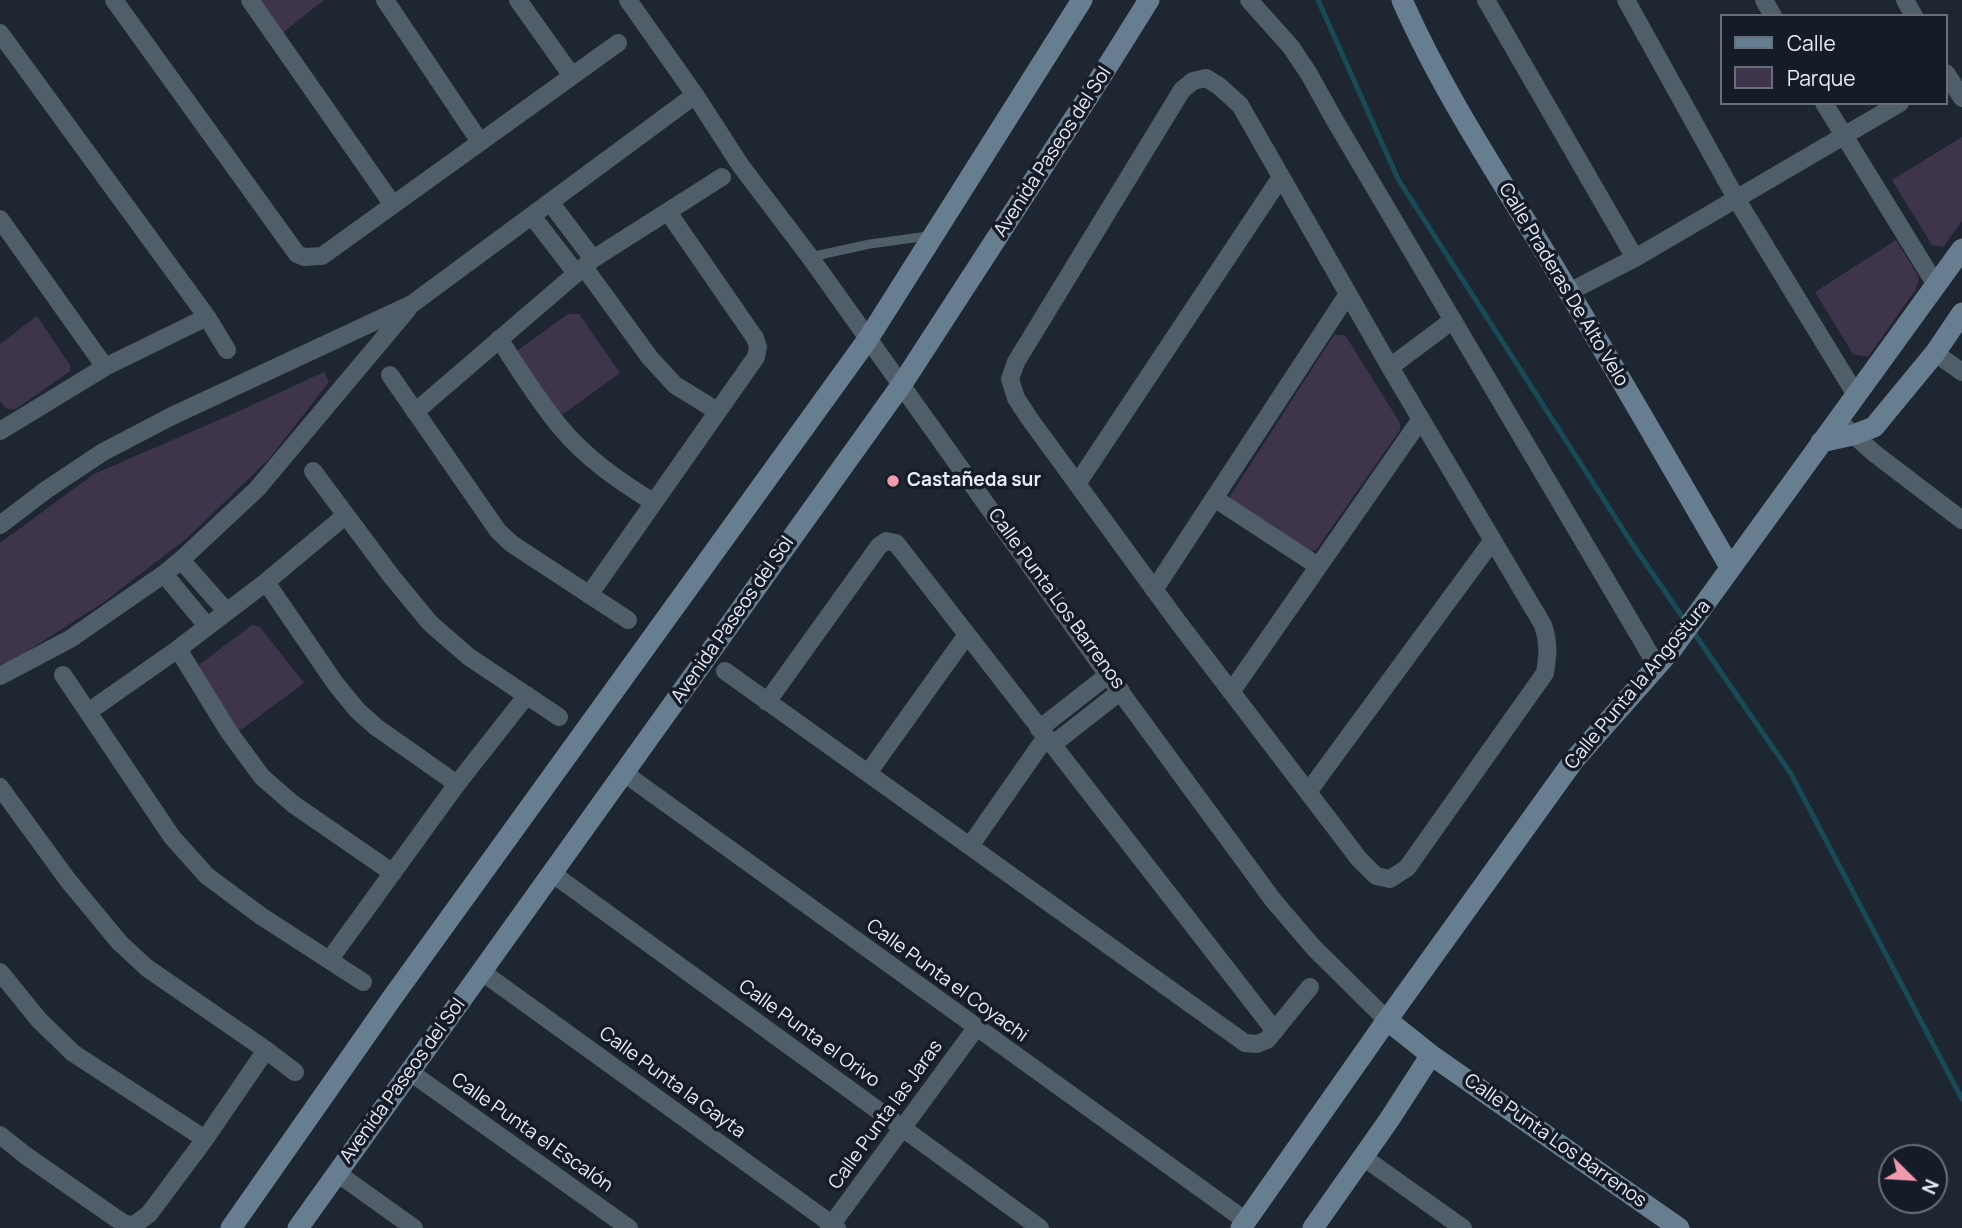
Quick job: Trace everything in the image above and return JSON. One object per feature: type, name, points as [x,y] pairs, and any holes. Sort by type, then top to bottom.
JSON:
[{"type":"street","points":[[114,0],[297,254],[303,257],[322,257],[618,43]]},
{"type":"street","points":[[250,0],[393,205]]},
{"type":"street","points":[[385,0],[480,142]]},
{"type":"street","points":[[518,0],[572,76]]},
{"type":"street","name":"Calle Punta Los Barrenos","points":[[628,0],[695,94],[741,166],[902,384],[1108,675],[1273,900],[1314,948],[1387,1020],[1431,1055],[1679,1228]]},
{"type":"street","points":[[231,1228],[393,998],[868,339],[1082,0]]},
{"type":"street","name":"Avenida Paseos del Sol","points":[[299,1228],[902,384],[1149,0]]},
{"type":"street","points":[[1249,0],[1291,47],[1309,74],[1657,666]]},
{"type":"street","name":"Calle Praderas De Alto Velo","points":[[1402,0],[1413,27],[1464,120],[1569,292],[1730,567]]},
{"type":"street","points":[[1486,0],[1635,258]]},
{"type":"street","points":[[1626,0],[1737,200],[1856,395]]},
{"type":"street","points":[[0,33],[207,317],[227,350]]},
{"type":"street","points":[[1950,72],[1962,98]]},
{"type":"street","points":[[1206,78],[1240,105],[1281,177],[1543,625],[1548,640],[1545,673],[1407,868],[1390,879],[1376,876],[1359,859],[1231,692],[1029,418],[1016,398],[1010,379],[1016,362],[1182,90],[1193,81],[1206,78]]},
{"type":"street","points":[[0,525],[103,452],[172,416],[412,304],[695,94]]},
{"type":"street","points":[[1825,105],[1936,285]]},
{"type":"street","points":[[1569,292],[1737,200],[1897,105]]},
{"type":"street","points":[[415,412],[584,266],[722,177]]},
{"type":"street","points":[[1077,484],[1281,177]]},
{"type":"street","points":[[550,202],[584,266],[649,358],[675,385],[717,411]]},
{"type":"street","points":[[589,595],[756,357],[758,346],[755,338],[668,212]]},
{"type":"street","points":[[531,216],[584,266]]},
{"type":"street","points":[[0,219],[105,367]]},
{"type":"street","points":[[1845,428],[1856,395],[1962,249]]},
{"type":"street","points":[[1154,590],[1348,295]]},
{"type":"street","points":[[0,676],[70,639],[164,574],[181,559],[257,489],[412,304]]},
{"type":"street","points":[[1845,428],[1874,427],[1935,353],[1962,313]]},
{"type":"street","points":[[2,425],[105,367],[207,317]]},
{"type":"street","points":[[1390,367],[1453,320]]},
{"type":"street","points":[[499,340],[560,427],[611,475],[653,502]]},
{"type":"street","points":[[1935,353],[1962,372]]},
{"type":"street","points":[[390,375],[498,531],[512,544],[628,620]]},
{"type":"street","points":[[1231,692],[1421,419]]},
{"type":"street","points":[[1845,428],[1962,520]]},
{"type":"street","name":"Calle Punta la Angostura","points":[[1244,1225],[1574,760],[1672,649],[1821,442],[1845,428]]},
{"type":"street","points":[[313,471],[430,623],[469,657],[559,717]]},
{"type":"street","points":[[1214,499],[1318,566]]},
{"type":"street","points":[[88,712],[266,582],[346,515]]},
{"type":"street","points":[[1308,792],[1493,540]]},
{"type":"street","points":[[767,702],[879,546],[886,541],[896,543],[1275,1031]]},
{"type":"street","points":[[181,559],[227,611]]},
{"type":"street","points":[[164,574],[207,626]]},
{"type":"street","points":[[266,582],[356,710],[457,784]]},
{"type":"street","points":[[868,774],[966,636]]},
{"type":"street","points":[[177,649],[229,732],[262,777],[293,804],[393,873]]},
{"type":"street","points":[[724,671],[1245,1043],[1257,1044],[1267,1040],[1310,987]]},
{"type":"street","points":[[970,846],[1046,737],[1108,675]]},
{"type":"street","points":[[63,676],[172,837],[207,876],[261,916],[363,982]]},
{"type":"street","points":[[1046,737],[1121,691]]},
{"type":"street","points":[[330,960],[457,784],[527,695]]},
{"type":"street","name":"Calle Punta el Coyachi","points":[[624,773],[1244,1225]]},
{"type":"street","points":[[0,787],[67,879],[119,942],[147,968],[295,1072]]},
{"type":"street","name":"Calle Punta el Orivo","points":[[553,874],[1040,1228]]},
{"type":"street","points":[[0,972],[39,1020],[73,1053],[205,1139]]},
{"type":"street","name":"Calle Punta la Gayta","points":[[481,972],[833,1227]]},
{"type":"street","name":"Calle Punta las Jaras","points":[[833,1227],[976,1028]]},
{"type":"street","points":[[0,1135],[25,1156],[117,1219],[134,1225],[149,1214],[266,1050]]},
{"type":"street","points":[[1313,1228],[1389,1121],[1431,1055]]},
{"type":"street","name":"Calle Punta el Escalón","points":[[410,1073],[629,1228]]},
{"type":"street","points":[[1363,1157],[1464,1228]]},
{"type":"street","points":[[337,1173],[414,1228]]},
{"type":"lane","points":[[810,257],[870,244],[933,236]]},
{"type":"green space","points":[[257,0],[324,0],[281,34]]},
{"type":"green space","points":[[1962,137],[1962,221],[1943,247],[1932,245],[1892,180]]},
{"type":"green space","points":[[1896,240],[1919,277],[1916,289],[1868,357],[1853,354],[1815,292]]},
{"type":"green space","points":[[568,314],[579,314],[620,373],[559,417],[516,360],[518,350]]},
{"type":"green space","points":[[37,316],[70,365],[70,371],[16,409],[7,409],[0,401],[0,344]]},
{"type":"green space","points":[[1334,335],[1345,335],[1400,423],[1400,430],[1316,550],[1306,552],[1232,505],[1230,496]]},
{"type":"green space","points":[[324,372],[329,382],[269,459],[186,539],[104,602],[12,661],[0,665],[0,543],[94,474]]},
{"type":"green space","points":[[252,625],[260,627],[304,683],[238,732],[198,673],[200,664]]},
{"type":"waterway","points":[[1318,0],[1398,179],[1633,545],[1686,622]]},
{"type":"waterway","points":[[1692,630],[1791,774],[1962,1099]]},
{"type":"place","name":"Castañeda sur","points":[[893,481]]}]
